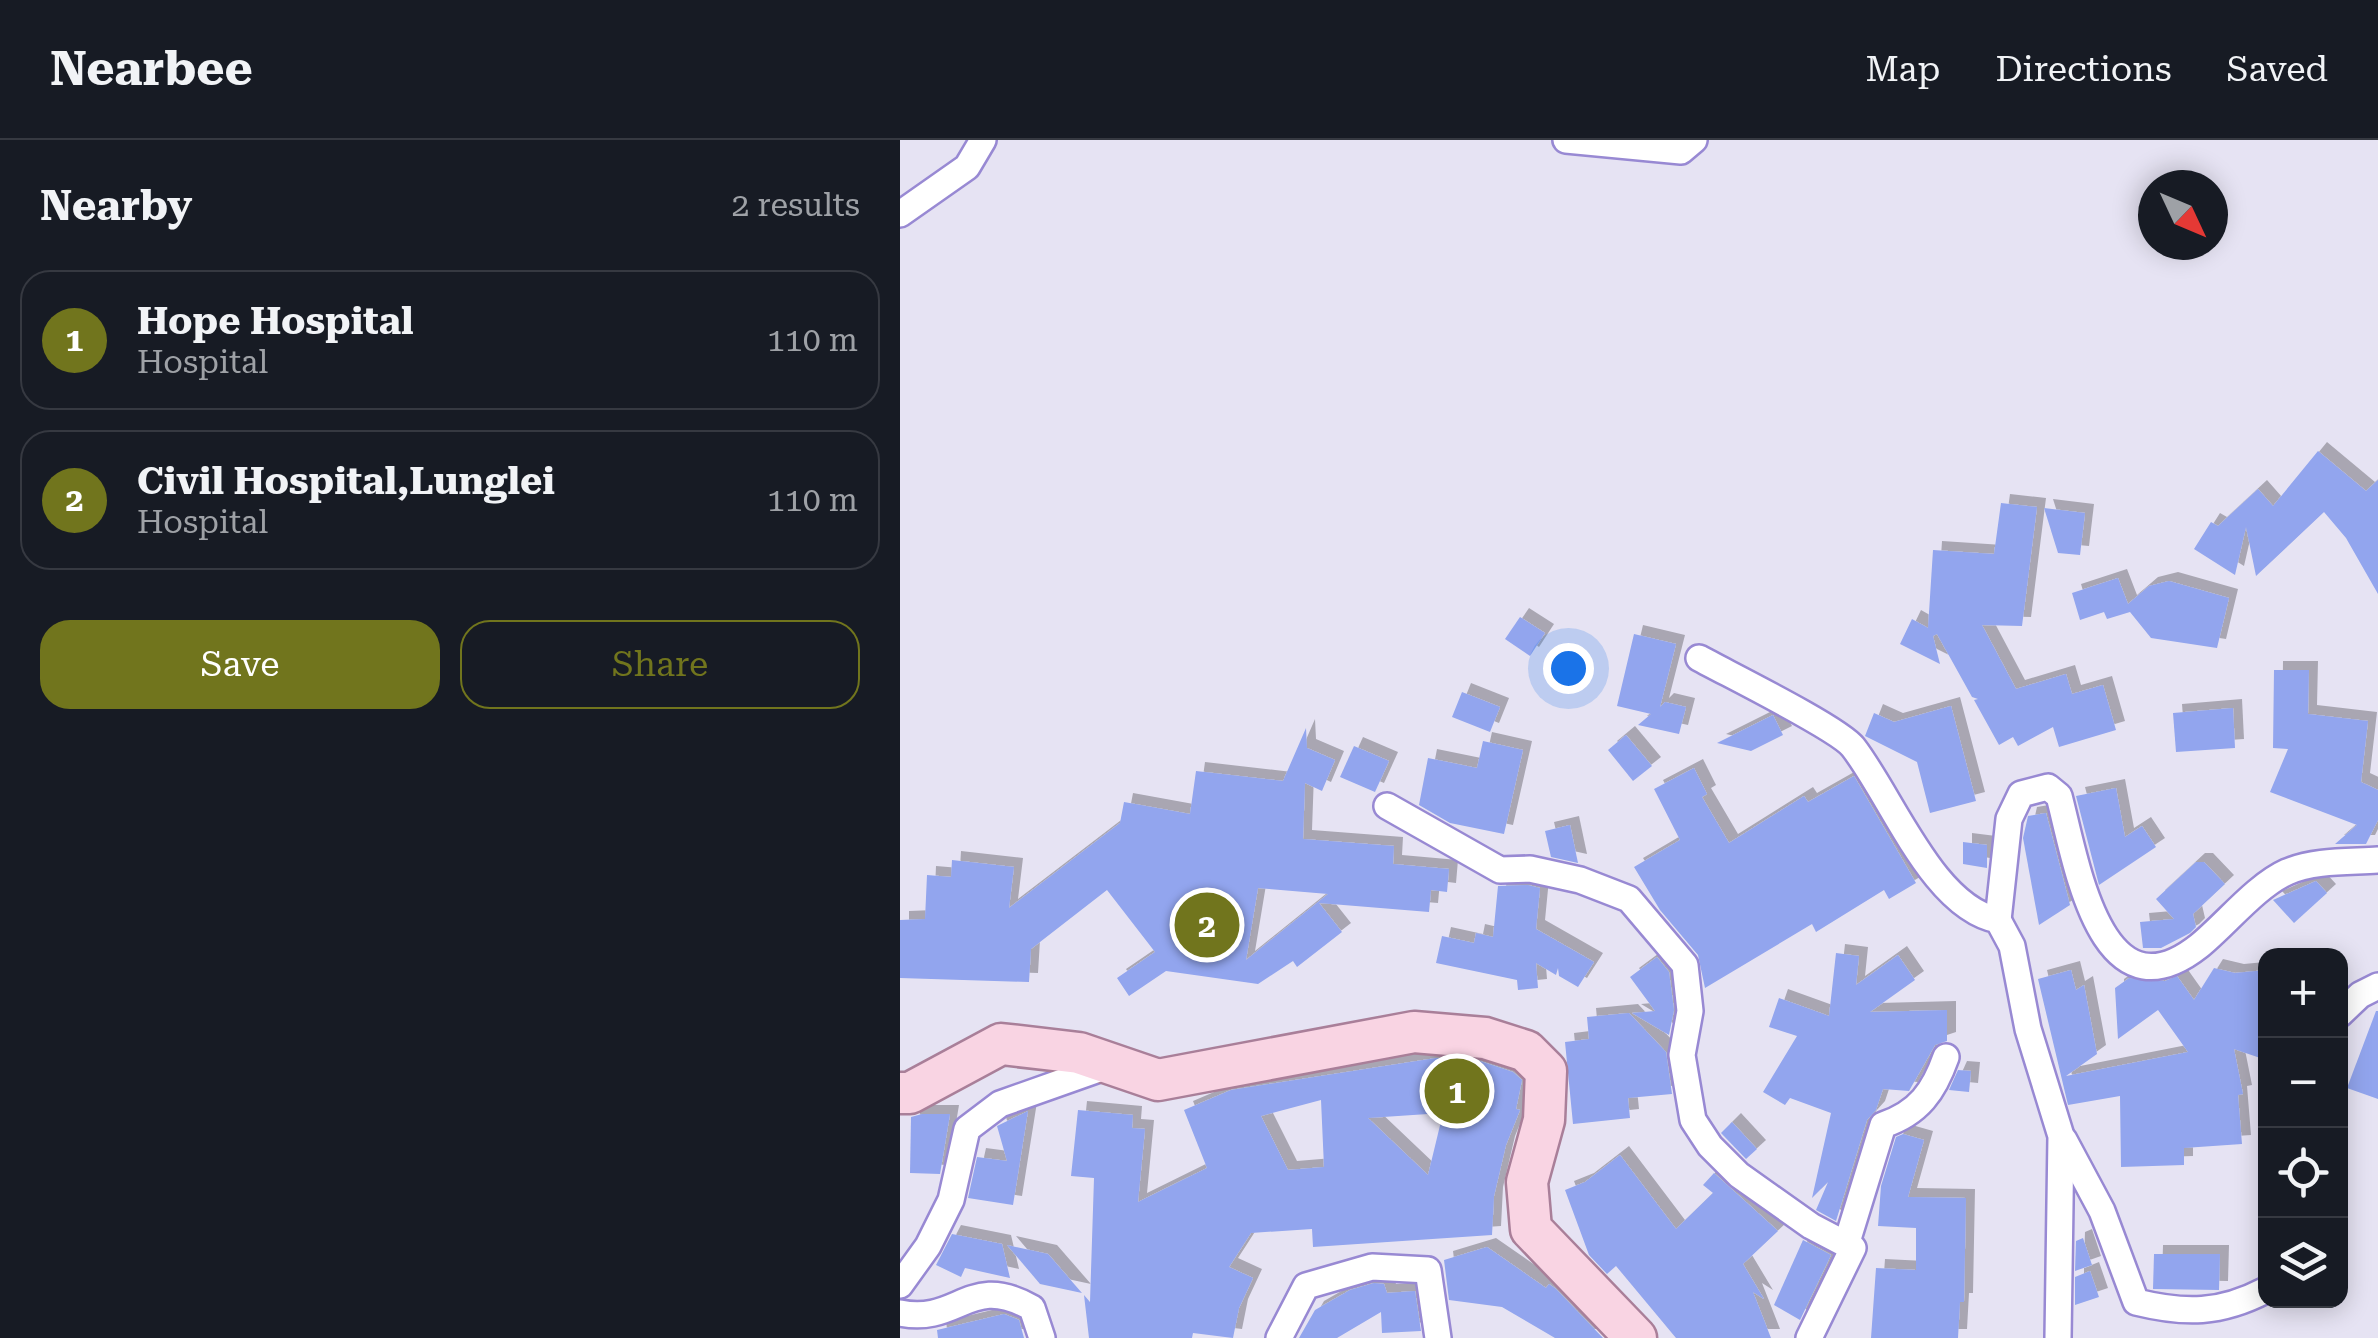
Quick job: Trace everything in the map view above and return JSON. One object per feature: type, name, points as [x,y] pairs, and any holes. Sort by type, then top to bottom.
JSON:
[{"type":"main road","points":[[900,1093],[910,1093],[1001,1044],[1079,1053],[1158,1080],[1414,1032],[1485,1038],[1526,1051],[1546,1071],[1544,1120],[1527,1182],[1531,1229],[1636,1338]]},
{"type":"street","points":[[900,214],[967,167],[982,140]]},
{"type":"street","points":[[1566,140],[1680,151],[1694,140]]},
{"type":"street","points":[[1700,658],[1850,743],[1948,891],[1977,916],[1998,920]]},
{"type":"street","points":[[2258,1294],[2243,1302],[2183,1313],[2136,1302],[2102,1211],[2061,1136],[2028,1028],[2012,946],[1998,920],[2009,819],[2020,794],[2048,787],[2059,796],[2086,902],[2108,942],[2130,961],[2151,968],[2179,959],[2200,945],[2286,872],[2378,860]]},
{"type":"street","points":[[1387,806],[1500,870],[1530,869],[1580,880],[1630,900],[1685,965],[1690,1011],[1682,1055],[1693,1120],[1739,1175],[1812,1226],[1853,1248],[1809,1338]]},
{"type":"street","points":[[2348,1008],[2378,986]]},
{"type":"street","points":[[1847,1242],[1883,1125],[1905,1118],[1934,1090],[1946,1057]]},
{"type":"street","points":[[900,1285],[928,1246],[951,1200],[967,1130],[1000,1104],[1113,1064]]},
{"type":"street","points":[[2058,1338],[2061,1136]]},
{"type":"street","points":[[1279,1338],[1306,1286],[1372,1267],[1428,1270],[1431,1317],[1438,1338]]},
{"type":"street","points":[[900,1312],[926,1318],[977,1295],[1009,1295],[1032,1308],[1042,1338]]},
{"type":"building","points":[[2318,451],[2366,491],[2378,480],[2378,594],[2346,538],[2324,512],[2256,576],[2246,527],[2235,575],[2194,549],[2211,522],[2218,526],[2258,489],[2273,506]]},
{"type":"building","points":[[2001,503],[2037,507],[2022,626],[1982,625],[2016,689],[2066,674],[2072,694],[2103,685],[2116,730],[2059,747],[2053,727],[2018,746],[2013,737],[1999,745],[1974,700],[1978,699],[1972,697],[1937,634],[1933,636],[1940,664],[1900,644],[1912,619],[1928,628],[1933,550],[1994,554]]},
{"type":"building","points":[[2044,508],[2085,513],[2080,555],[2058,553]]},
{"type":"building","points":[[2118,578],[2128,604],[2149,586],[2169,581],[2229,598],[2217,648],[2151,638],[2130,612],[2107,619],[2104,612],[2080,620],[2072,593]]},
{"type":"building","points":[[1520,617],[1545,633],[1530,656],[1505,639]]},
{"type":"building","points":[[1634,634],[1676,644],[1660,707],[1665,702],[1686,707],[1679,734],[1638,725],[1651,714],[1617,706]]},
{"type":"building","points":[[2274,670],[2309,670],[2308,714],[2368,721],[2361,782],[2378,790],[2378,820],[2366,844],[2335,844],[2357,825],[2270,792],[2288,749],[2273,748]]},
{"type":"building","points":[[1462,692],[1500,707],[1490,732],[1452,717]]},
{"type":"building","points":[[1951,706],[1976,801],[1930,813],[1917,762],[1865,736],[1874,713],[1894,722]]},
{"type":"building","points":[[2233,708],[2235,748],[2176,752],[2173,713]]},
{"type":"building","points":[[1773,715],[1783,735],[1751,751],[1717,743]]},
{"type":"building","points":[[1306,728],[1307,748],[1335,760],[1322,791],[1305,783],[1303,839],[1394,846],[1393,864],[1449,869],[1447,892],[1431,890],[1429,912],[1319,903],[1342,932],[1297,967],[1293,961],[1258,984],[1166,971],[1129,996],[1117,978],[1155,952],[1107,890],[1031,949],[1029,982],[900,978],[900,920],[925,919],[927,875],[951,877],[952,860],[1014,867],[1009,908],[1120,823],[1124,802],[1190,814],[1196,771],[1283,781]],"holes":[[[1258,888],[1328,894],[1246,960]]]},
{"type":"building","points":[[1626,735],[1652,766],[1633,781],[1608,750]]},
{"type":"building","points":[[1483,741],[1523,750],[1504,834],[1450,823],[1419,805],[1428,758],[1477,768]]},
{"type":"building","points":[[1354,746],[1389,761],[1375,792],[1340,777]]},
{"type":"building","points":[[1694,768],[1707,794],[1702,797],[1729,843],[1804,796],[1808,802],[1854,776],[1916,883],[1889,899],[1884,890],[1816,932],[1812,924],[1705,988],[1698,955],[1660,910],[1634,867],[1680,840],[1654,789]]},
{"type":"building","points":[[2116,788],[2125,837],[2142,826],[2156,847],[2099,885],[2076,796]]},
{"type":"building","points":[[2046,813],[2070,905],[2039,925],[2023,838],[2028,816]]},
{"type":"building","points":[[1570,825],[1578,863],[1551,857],[1545,831]]},
{"type":"building","points":[[1963,842],[1987,845],[1987,868],[1963,864]]},
{"type":"building","points":[[2196,862],[2204,862],[2225,884],[2193,914],[2196,927],[2190,933],[2161,948],[2143,948],[2140,922],[2174,919],[2156,899]]},
{"type":"building","points":[[2316,881],[2327,893],[2294,923],[2273,900]]},
{"type":"building","points":[[1498,886],[1540,888],[1536,929],[1594,962],[1578,987],[1559,976],[1558,968],[1556,975],[1536,963],[1538,988],[1518,990],[1517,980],[1436,963],[1442,936],[1474,943],[1476,933],[1493,937]]},
{"type":"building","points":[[1836,953],[1859,956],[1856,985],[1898,955],[1915,980],[1870,1012],[1947,1010],[1947,1041],[1935,1045],[1909,1091],[1883,1089],[1876,1110],[1867,1120],[1836,1221],[1816,1210],[1828,1182],[1812,1198],[1831,1113],[1790,1098],[1785,1105],[1763,1092],[1797,1036],[1769,1027],[1779,998],[1829,1016]]},
{"type":"building","points":[[1657,957],[1669,972],[1674,1010],[1669,1035],[1632,1013],[1655,1011],[1630,977]]},
{"type":"building","points":[[2214,968],[2235,973],[2258,971],[2258,1057],[2234,1049],[2243,1094],[2238,1095],[2242,1144],[2184,1148],[2184,1165],[2121,1167],[2120,1096],[2068,1105],[2038,979],[2071,970],[2076,990],[2084,985],[2097,1054],[2066,1076],[2188,1052],[2158,1010],[2118,1039],[2115,988],[2129,978],[2165,981],[2177,976],[2194,1000]]},
{"type":"building","points":[[2376,1011],[2378,1011],[2378,1099],[2348,1085]]},
{"type":"building","points":[[1629,1013],[1666,1052],[1672,1094],[1628,1098],[1630,1118],[1573,1124],[1565,1042],[1589,1039],[1587,1017]]},
{"type":"building","points":[[1436,1058],[1480,1061],[1513,1072],[1522,1080],[1516,1109],[1520,1110],[1506,1145],[1494,1196],[1492,1235],[1313,1247],[1312,1229],[1251,1233],[1229,1267],[1253,1278],[1239,1308],[1233,1338],[1193,1333],[1192,1338],[1089,1338],[1084,1295],[1090,1302],[1094,1178],[1071,1176],[1078,1110],[1133,1115],[1132,1128],[1145,1129],[1138,1202],[1207,1168],[1184,1110],[1231,1090]],"holes":[[[1321,1100],[1324,1167],[1288,1170],[1261,1116]],[[1443,1113],[1428,1175],[1368,1118]]]},
{"type":"building","points":[[1958,1070],[1971,1071],[1969,1092],[1949,1090]]},
{"type":"building","points":[[1028,1111],[1013,1205],[968,1198],[977,1157],[1007,1161],[997,1126]]},
{"type":"building","points":[[950,1114],[940,1174],[910,1173],[911,1117]]},
{"type":"building","points":[[1732,1122],[1757,1149],[1746,1159],[1721,1133]]},
{"type":"building","points":[[1903,1134],[1924,1140],[1908,1197],[1966,1198],[1964,1302],[1960,1302],[1958,1338],[1871,1338],[1876,1268],[1916,1270],[1916,1228],[1878,1226],[1881,1186],[1896,1137]]},
{"type":"building","points":[[1620,1155],[1676,1229],[1713,1193],[1703,1185],[1714,1173],[1778,1231],[1743,1264],[1764,1299],[1753,1292],[1771,1338],[1676,1338],[1616,1266],[1607,1274],[1589,1255],[1565,1190],[1585,1182]]},
{"type":"building","points":[[952,1234],[1002,1244],[1010,1278],[965,1268],[961,1277],[936,1265]]},
{"type":"building","points":[[2083,1238],[2092,1265],[2075,1271],[2076,1241]]},
{"type":"building","points":[[1803,1240],[1831,1255],[1800,1320],[1774,1305]]},
{"type":"building","points":[[1007,1245],[1048,1254],[1082,1293],[1040,1284]]},
{"type":"building","points":[[1487,1247],[1546,1288],[1549,1284],[1556,1289],[1603,1338],[1555,1338],[1502,1307],[1449,1300],[1444,1260]]},
{"type":"building","points":[[2154,1254],[2220,1254],[2219,1290],[2153,1289]]},
{"type":"building","points":[[2090,1271],[2099,1297],[2075,1305],[2075,1277]]},
{"type":"building","points":[[1384,1284],[1387,1293],[1415,1291],[1421,1331],[1382,1333],[1381,1312],[1337,1338],[1299,1338],[1315,1310],[1350,1290]]},
{"type":"building","points":[[1004,1314],[1019,1320],[1024,1338],[938,1338],[937,1330]]},
{"type":"place","name":"Civil Hospital,Lunglei","points":[[1207,925]]},
{"type":"place","name":"Hope Hospital","points":[[1457,1091]]}]
